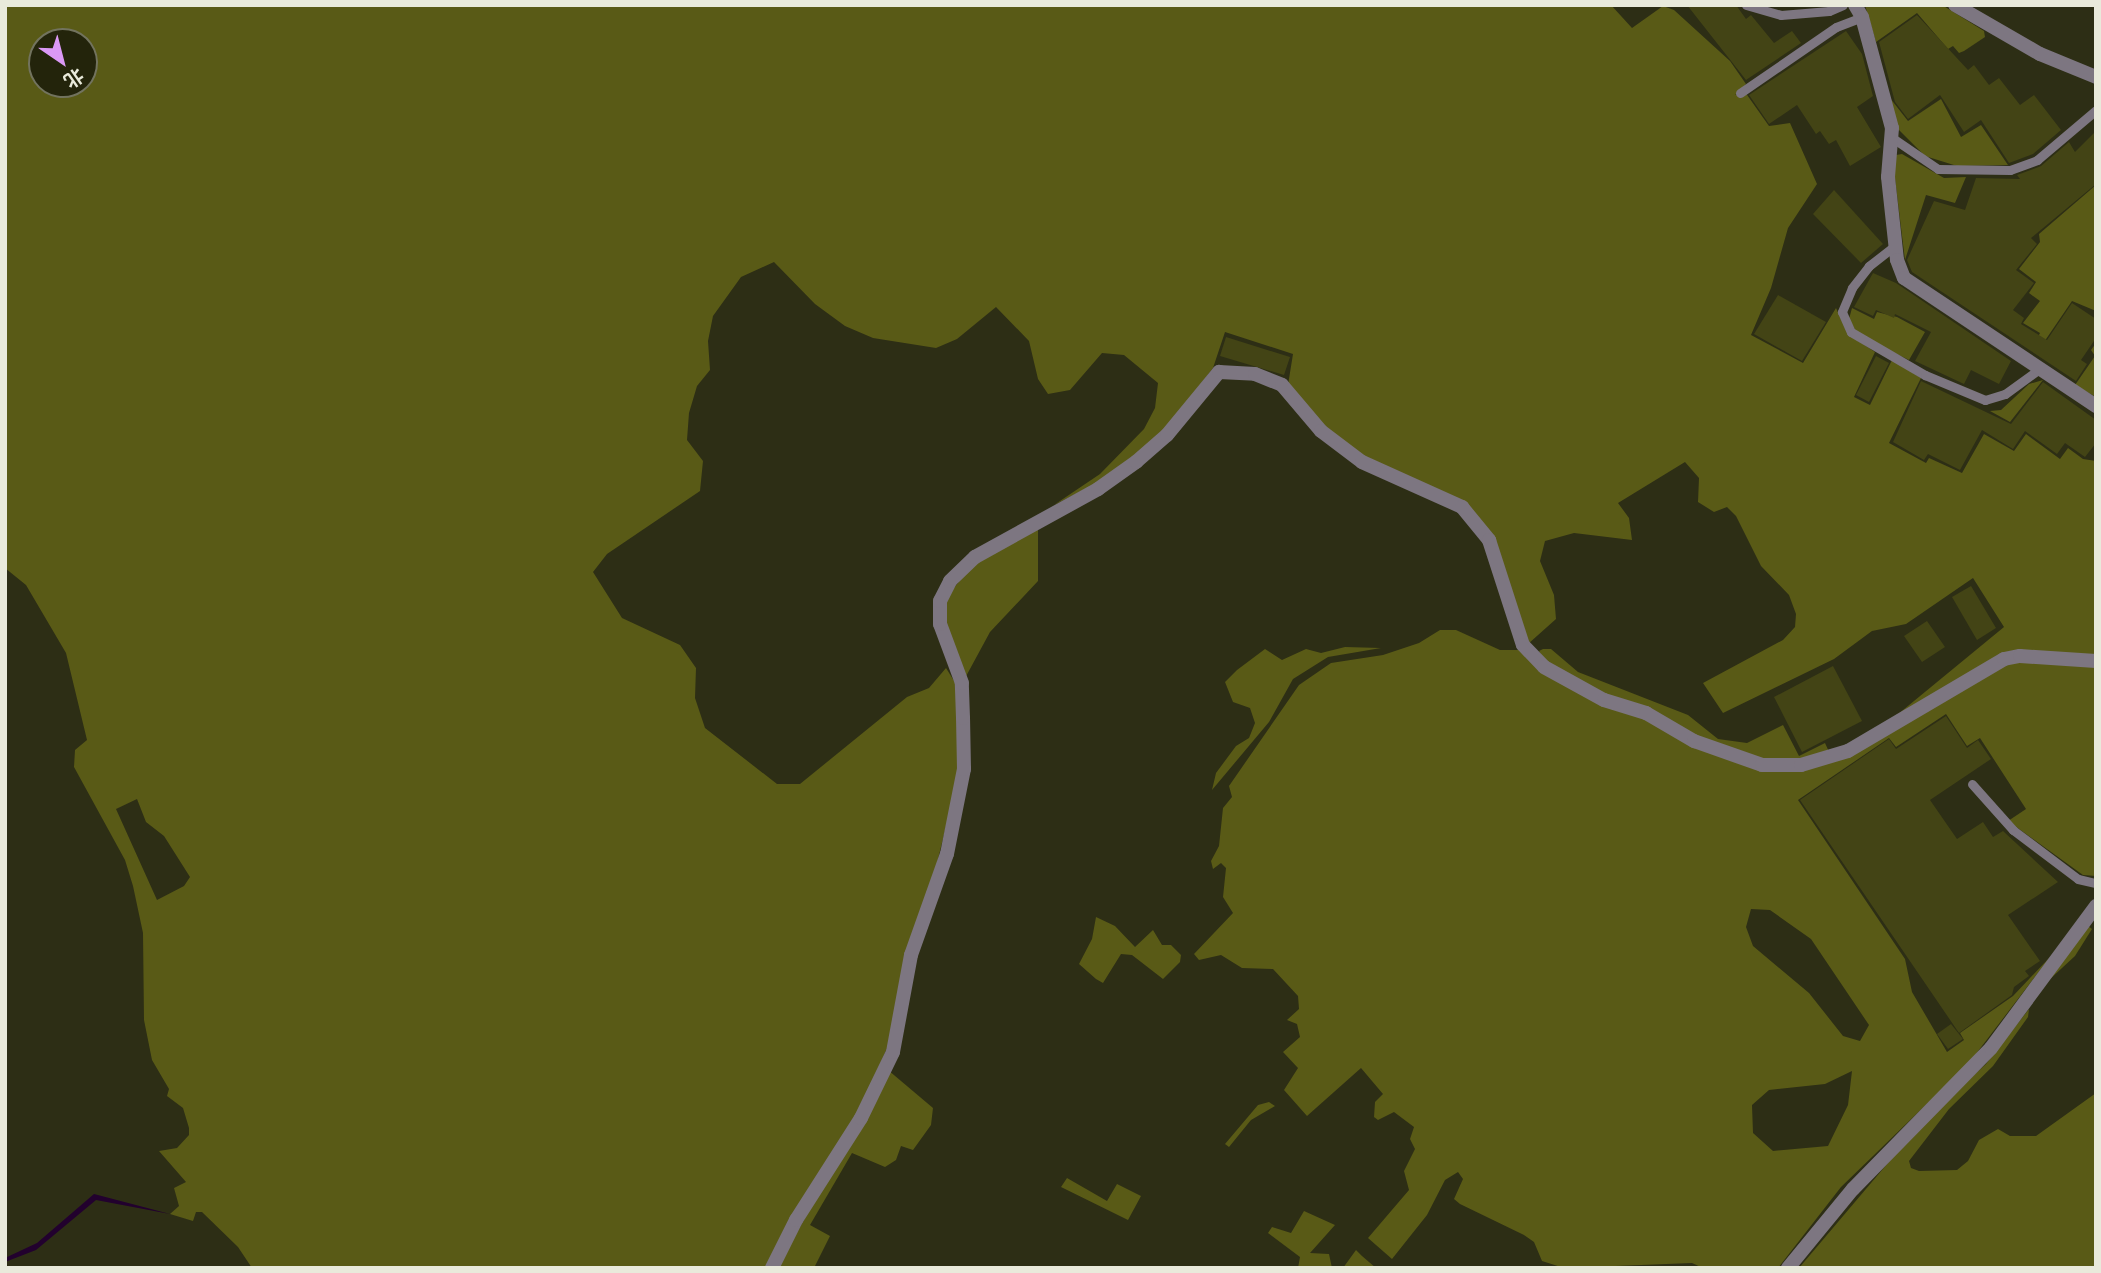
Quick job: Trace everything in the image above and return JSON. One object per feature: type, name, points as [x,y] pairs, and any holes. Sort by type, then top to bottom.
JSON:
[{"type":"street","points":[[1955,5],[2040,54],[2096,77]]},
{"type":"street","points":[[1859,11],[1894,139],[1888,177],[1898,243],[1897,260],[1904,278],[2038,370],[2096,406]]},
{"type":"street","points":[[772,1268],[796,1220],[861,1118],[893,1052],[911,955],[947,854],[964,769],[962,683],[940,624],[940,601],[950,580],[975,557],[1098,489],[1136,462],[1167,435],[1219,372],[1255,374],[1282,385],[1321,431],[1362,462],[1462,507],[1489,540],[1523,645],[1544,667],[1604,699],[1646,713],[1694,741],[1762,765],[1801,765],[1848,751],[2004,659],[2020,656],[2096,661]]},
{"type":"street","points":[[1788,1268],[1853,1189],[1991,1048],[2096,906]]},
{"type":"lane","points":[[1746,5],[1781,15],[1829,11],[1843,5]]},
{"type":"lane","points":[[1740,93],[1859,11]]},
{"type":"lane","points":[[1894,139],[1938,169],[2010,170],[2037,160],[2096,110]]},
{"type":"lane","points":[[1898,243],[1869,266],[1852,288],[1842,312],[1851,332],[1925,375],[1985,400],[2005,394],[2038,370]]},
{"type":"lane","points":[[1972,784],[2013,830],[2078,879],[2096,883]]},
{"type":"shaded area","points":[[5,5],[1611,5],[1632,28],[1663,6],[1674,10],[1730,61],[1746,84],[1735,95],[1745,92],[1769,126],[1790,123],[1817,184],[1788,228],[1771,288],[1751,335],[1803,363],[1836,308],[1848,334],[1875,352],[1854,397],[1870,405],[1892,360],[1921,378],[1889,443],[1926,463],[1929,458],[1962,473],[1984,434],[2014,451],[2026,434],[2060,459],[2068,448],[2083,459],[2096,461],[2096,657],[2023,652],[1886,724],[2004,627],[1973,578],[1906,624],[1872,631],[1834,659],[1723,713],[1703,683],[1783,640],[1795,627],[1796,614],[1789,595],[1761,566],[1736,516],[1727,507],[1714,512],[1698,502],[1699,478],[1685,462],[1618,503],[1629,518],[1632,540],[1574,533],[1545,541],[1540,561],[1554,595],[1556,619],[1528,644],[1479,521],[1364,459],[1326,430],[1288,385],[1293,354],[1225,332],[1213,368],[1164,433],[1095,484],[1054,505],[1100,474],[1144,429],[1155,408],[1158,383],[1124,355],[1102,353],[1070,390],[1048,394],[1038,379],[1029,341],[996,307],[957,339],[936,348],[873,338],[845,326],[815,304],[774,262],[741,277],[713,316],[708,341],[710,370],[697,386],[689,413],[687,440],[703,461],[700,491],[607,554],[593,572],[622,618],[680,645],[696,668],[695,698],[705,728],[777,784],[800,784],[907,697],[929,688],[946,668],[956,684],[960,769],[898,1023],[857,1117],[767,1268],[252,1268],[238,1247],[202,1212],[196,1212],[193,1221],[170,1214],[179,1206],[174,1188],[186,1182],[159,1151],[177,1148],[189,1135],[189,1128],[183,1108],[167,1096],[169,1089],[152,1060],[144,1020],[143,933],[125,860],[74,767],[75,750],[87,740],[66,653],[26,585],[5,568]],"holes":[[[137,799],[146,822],[164,836],[190,877],[184,886],[157,900],[116,809]]]},
{"type":"shaded area","points":[[1865,5],[1942,5],[1984,31],[1985,37],[1959,53],[1953,46],[1948,49],[1917,13],[1876,42]]},
{"type":"shaded area","points":[[1890,98],[1908,121],[1941,99],[1961,137],[1981,125],[2008,165],[1957,166],[1925,156],[1899,130]]},
{"type":"shaded area","points":[[1902,154],[1944,178],[1966,177],[1955,203],[1926,195],[1905,260],[1894,170],[1896,155]]},
{"type":"shaded area","points":[[2096,185],[2096,311],[2072,301],[2042,345],[2036,341],[2040,333],[2023,323],[2040,301],[2029,293],[2036,282],[2019,269],[2040,242],[2039,234]]},
{"type":"shaded area","points":[[1852,308],[1874,319],[1877,312],[1897,317],[1925,332],[1909,360],[1858,335],[1849,319]]},
{"type":"shaded area","points":[[2096,343],[2096,397],[2075,385],[2095,356],[2091,350]]},
{"type":"shaded area","points":[[2043,380],[2010,422],[1990,411],[2001,410],[2029,384]]},
{"type":"shaded area","points":[[1038,529],[1038,581],[990,632],[964,680],[944,623],[943,601],[977,560]]},
{"type":"shaded area","points":[[1440,630],[1456,630],[1500,650],[1520,650],[1680,738],[1800,769],[2018,659],[2096,665],[2096,876],[2083,875],[2008,821],[2026,809],[1980,738],[1967,746],[1946,714],[1896,747],[1889,738],[1798,800],[1905,959],[1912,992],[1947,1052],[1964,1040],[1960,1033],[2013,996],[2050,957],[1969,1063],[1841,1187],[1778,1268],[1703,1268],[1692,1263],[1564,1268],[1542,1261],[1534,1242],[1524,1235],[1454,1199],[1463,1179],[1458,1172],[1445,1180],[1427,1215],[1392,1259],[1368,1238],[1409,1190],[1404,1171],[1415,1149],[1410,1139],[1414,1127],[1394,1112],[1378,1120],[1374,1117],[1375,1102],[1383,1094],[1361,1068],[1307,1116],[1284,1090],[1298,1068],[1283,1052],[1300,1037],[1297,1024],[1287,1020],[1299,1009],[1298,996],[1273,969],[1242,968],[1221,955],[1199,960],[1194,954],[1233,913],[1223,897],[1226,868],[1221,863],[1213,869],[1211,861],[1219,846],[1223,808],[1232,797],[1229,786],[1299,685],[1331,663],[1383,655],[1419,643]],"holes":[[[1751,909],[1770,910],[1811,939],[1869,1025],[1860,1041],[1843,1036],[1809,993],[1753,946],[1746,927]],[[1852,1071],[1848,1105],[1828,1146],[1773,1151],[1753,1133],[1752,1105],[1769,1090],[1825,1084]]]},
{"type":"shaded area","points":[[1345,647],[1381,648],[1328,657],[1293,679],[1269,722],[1212,790],[1216,773],[1236,746],[1249,738],[1255,723],[1250,708],[1233,702],[1225,682],[1265,649],[1282,660],[1306,649],[1321,653]]},
{"type":"shaded area","points":[[1551,649],[1578,672],[1688,715],[1718,739],[1747,743],[1783,725],[1799,756],[1825,743],[1830,754],[1780,765],[1714,743],[1607,697],[1547,665],[1539,651]]},
{"type":"shaded area","points":[[1096,917],[1115,926],[1135,947],[1153,930],[1162,945],[1171,945],[1181,955],[1180,962],[1163,979],[1132,955],[1121,954],[1103,983],[1079,964],[1092,939]]},
{"type":"shaded area","points":[[2088,926],[2092,929],[2075,956],[2049,980]]},
{"type":"shaded area","points":[[2029,1009],[2028,1017],[1993,1066],[1949,1109],[1909,1161],[1911,1168],[1919,1171],[1957,1170],[1968,1161],[1979,1140],[1998,1129],[2010,1136],[2036,1136],[2096,1093],[2096,1268],[1799,1268],[1921,1124],[1986,1064]]},
{"type":"shaded area","points":[[888,1070],[933,1108],[931,1125],[913,1150],[901,1146],[896,1160],[885,1167],[852,1153],[810,1225],[830,1236],[814,1268],[777,1268]]},
{"type":"shaded area","points":[[1269,1102],[1275,1106],[1251,1120],[1229,1147],[1225,1144],[1258,1105]]},
{"type":"shaded area","points":[[1067,1178],[1107,1201],[1117,1184],[1141,1196],[1128,1220],[1061,1187]]},
{"type":"shaded area","points":[[94,1194],[170,1214],[96,1200],[36,1250],[5,1262],[5,1258],[37,1243]]},
{"type":"shaded area","points":[[1304,1211],[1335,1225],[1310,1253],[1329,1254],[1332,1268],[1298,1268],[1300,1257],[1268,1233],[1272,1227],[1291,1233]]},
{"type":"shaded area","points":[[1356,1250],[1362,1256],[1376,1268],[1343,1268]]},
{"type":"building","points":[[1687,5],[1736,5],[1746,19],[1751,15],[1774,43],[1792,31],[1801,43],[1746,80]]},
{"type":"building","points":[[1917,15],[1968,70],[1974,65],[1989,85],[1999,78],[2020,105],[2034,95],[2061,130],[2033,154],[2009,163],[1981,120],[1964,132],[1940,95],[1908,119],[1895,102],[1879,42]]},
{"type":"building","points":[[1846,31],[1862,54],[1873,96],[1857,107],[1881,147],[1850,166],[1836,140],[1829,144],[1820,131],[1816,134],[1797,105],[1769,124],[1749,95]]},
{"type":"building","points":[[2096,131],[2096,184],[2031,238],[2037,244],[2016,270],[2034,283],[2013,310],[2024,318],[2021,324],[2047,340],[2072,303],[2096,319],[2096,338],[2081,360],[2087,364],[2076,381],[1912,272],[1907,260],[1934,201],[1965,210],[1976,178],[2020,179],[2017,175],[2041,166],[2069,142],[2075,152]]},
{"type":"building","points":[[1834,190],[1883,244],[1861,263],[1813,214]]},
{"type":"building","points":[[1873,273],[1896,283],[2011,361],[1999,384],[1971,370],[1964,384],[1915,361],[1931,332],[1895,314],[1894,318],[1876,310],[1873,316],[1854,307]]},
{"type":"building","points":[[1778,295],[1826,322],[1802,361],[1754,334]]},
{"type":"building","points":[[1226,337],[1290,357],[1284,375],[1220,356]]},
{"type":"building","points":[[1876,356],[1889,363],[1869,402],[1856,395]]},
{"type":"building","points":[[1921,381],[2011,424],[2043,382],[2096,420],[2096,443],[2085,457],[2065,443],[2057,454],[2025,431],[2013,449],[1982,430],[1960,470],[1928,454],[1924,460],[1893,442]]},
{"type":"building","points":[[1971,586],[1996,628],[1977,640],[1952,597]]},
{"type":"building","points":[[1927,621],[1945,647],[1922,662],[1904,636]]},
{"type":"building","points":[[1833,666],[1862,721],[1802,752],[1774,697]]},
{"type":"building","points":[[1946,716],[1967,748],[1978,740],[1991,759],[1930,800],[1957,839],[1983,822],[1993,837],[2003,831],[2058,882],[2008,915],[2040,961],[2025,971],[2029,976],[2014,987],[2012,995],[1959,1033],[1800,800],[1889,739],[1896,749]]},
{"type":"building","points":[[1951,1024],[1963,1039],[1948,1049],[1937,1034]]}]
